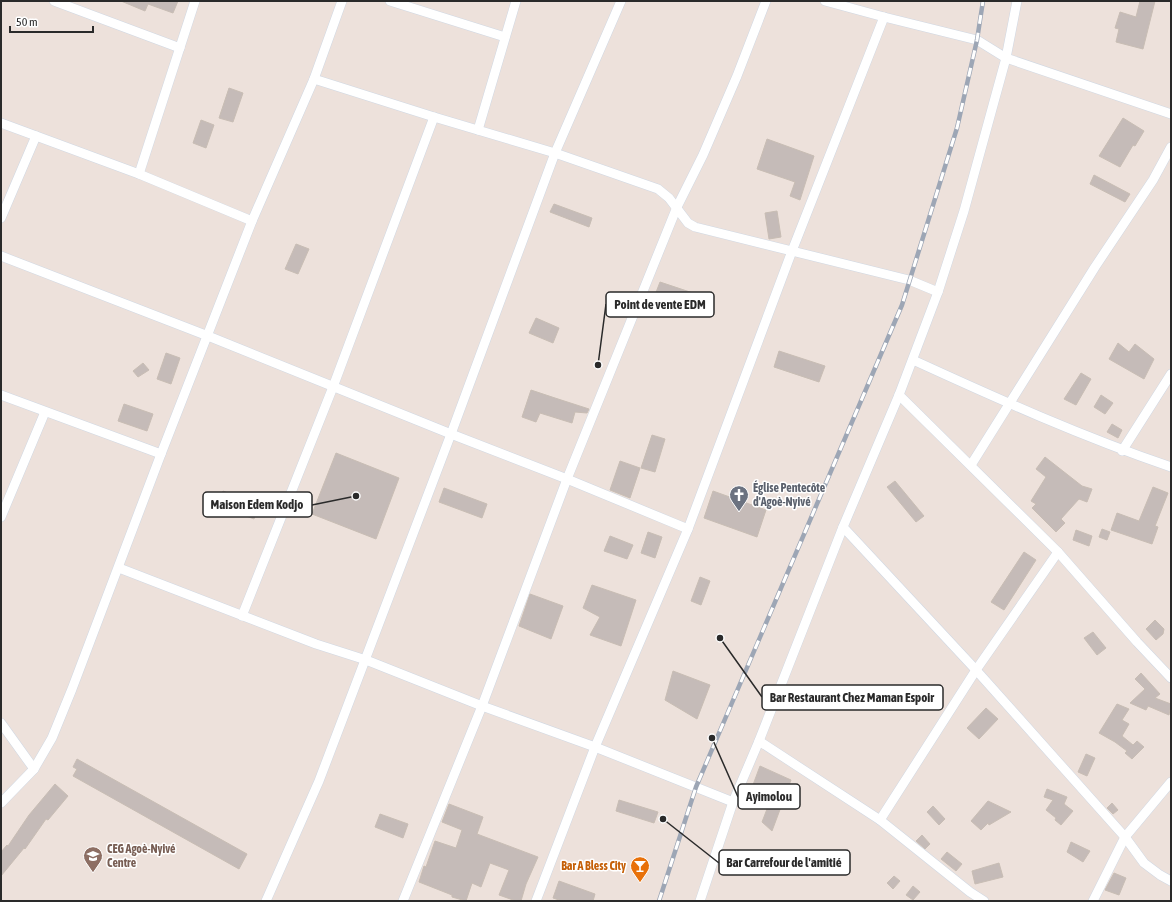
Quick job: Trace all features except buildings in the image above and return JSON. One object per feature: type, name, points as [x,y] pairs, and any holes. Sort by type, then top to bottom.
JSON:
[{"type":"street","points":[[54,1],[64,3],[130,30],[180,48]]},
{"type":"street","points":[[139,174],[195,1]]},
{"type":"street","points":[[1,803],[34,769],[52,738],[252,221],[314,79],[342,1]]},
{"type":"street","points":[[390,1],[505,37]]},
{"type":"street","points":[[478,130],[516,1]]},
{"type":"street","points":[[266,901],[319,782],[556,153],[621,1]]},
{"type":"street","points":[[403,901],[482,706],[567,479],[677,207],[719,119],[766,1]]},
{"type":"street","points":[[825,1],[977,40],[1006,58],[1171,114]]},
{"type":"street","points":[[700,901],[733,802],[759,741],[843,527],[899,395],[938,292],[964,211],[1006,58],[1017,1]]},
{"type":"street","points":[[536,901],[595,747],[688,529],[792,251],[884,17]]},
{"type":"street","points":[[314,79],[434,117],[556,153],[658,190],[669,198],[688,223],[695,226],[909,280],[938,292]]},
{"type":"street","points":[[242,616],[333,387],[434,117]]},
{"type":"street","points":[[1,122],[139,174],[252,221]]},
{"type":"street","points":[[1,218],[36,136]]},
{"type":"street","points":[[971,465],[1095,267],[1153,180],[1171,148]]},
{"type":"street","points":[[1,256],[208,336],[567,479],[688,529]]},
{"type":"street","points":[[913,360],[1010,404],[1122,451],[1171,467]]},
{"type":"street","points":[[1122,451],[1171,374]]},
{"type":"street","points":[[1,395],[161,454]]},
{"type":"street","points":[[899,395],[1058,552],[1137,642],[1171,678]]},
{"type":"street","points":[[1,518],[45,412]]},
{"type":"street","points":[[843,527],[976,670],[1125,836],[1144,863],[1171,881]]},
{"type":"street","points":[[880,820],[976,670],[1058,552]]},
{"type":"street","points":[[119,568],[316,644],[366,660],[482,706],[595,747],[733,802]]},
{"type":"street","points":[[1,724],[34,769]]},
{"type":"street","points":[[759,741],[880,820],[970,892],[984,901]]},
{"type":"street","points":[[1093,901],[1125,836],[1171,782]]},
{"type":"railway","points":[[659,901],[696,787],[902,305],[957,128],[977,40],[983,1]]},
{"type":"place","name":"Point de vente EDM","points":[[598,365]]},
{"type":"place","name":"Maison Edem Kodjo","points":[[356,496]]},
{"type":"place","name":"Église Pentecôte d'Agoè-Nyivé","points":[[739,512]]},
{"type":"place","name":"Bar Restaurant Chez Maman Espoir","points":[[720,638]]},
{"type":"place","name":"Ayimolou","points":[[712,738]]},
{"type":"place","name":"Bar Carrefour de l'amitié","points":[[663,819]]},
{"type":"place","name":"CEG Agoè-Nyivé Centre","points":[[93,873]]},
{"type":"place","name":"Bar A Bless City","points":[[640,883]]}]
